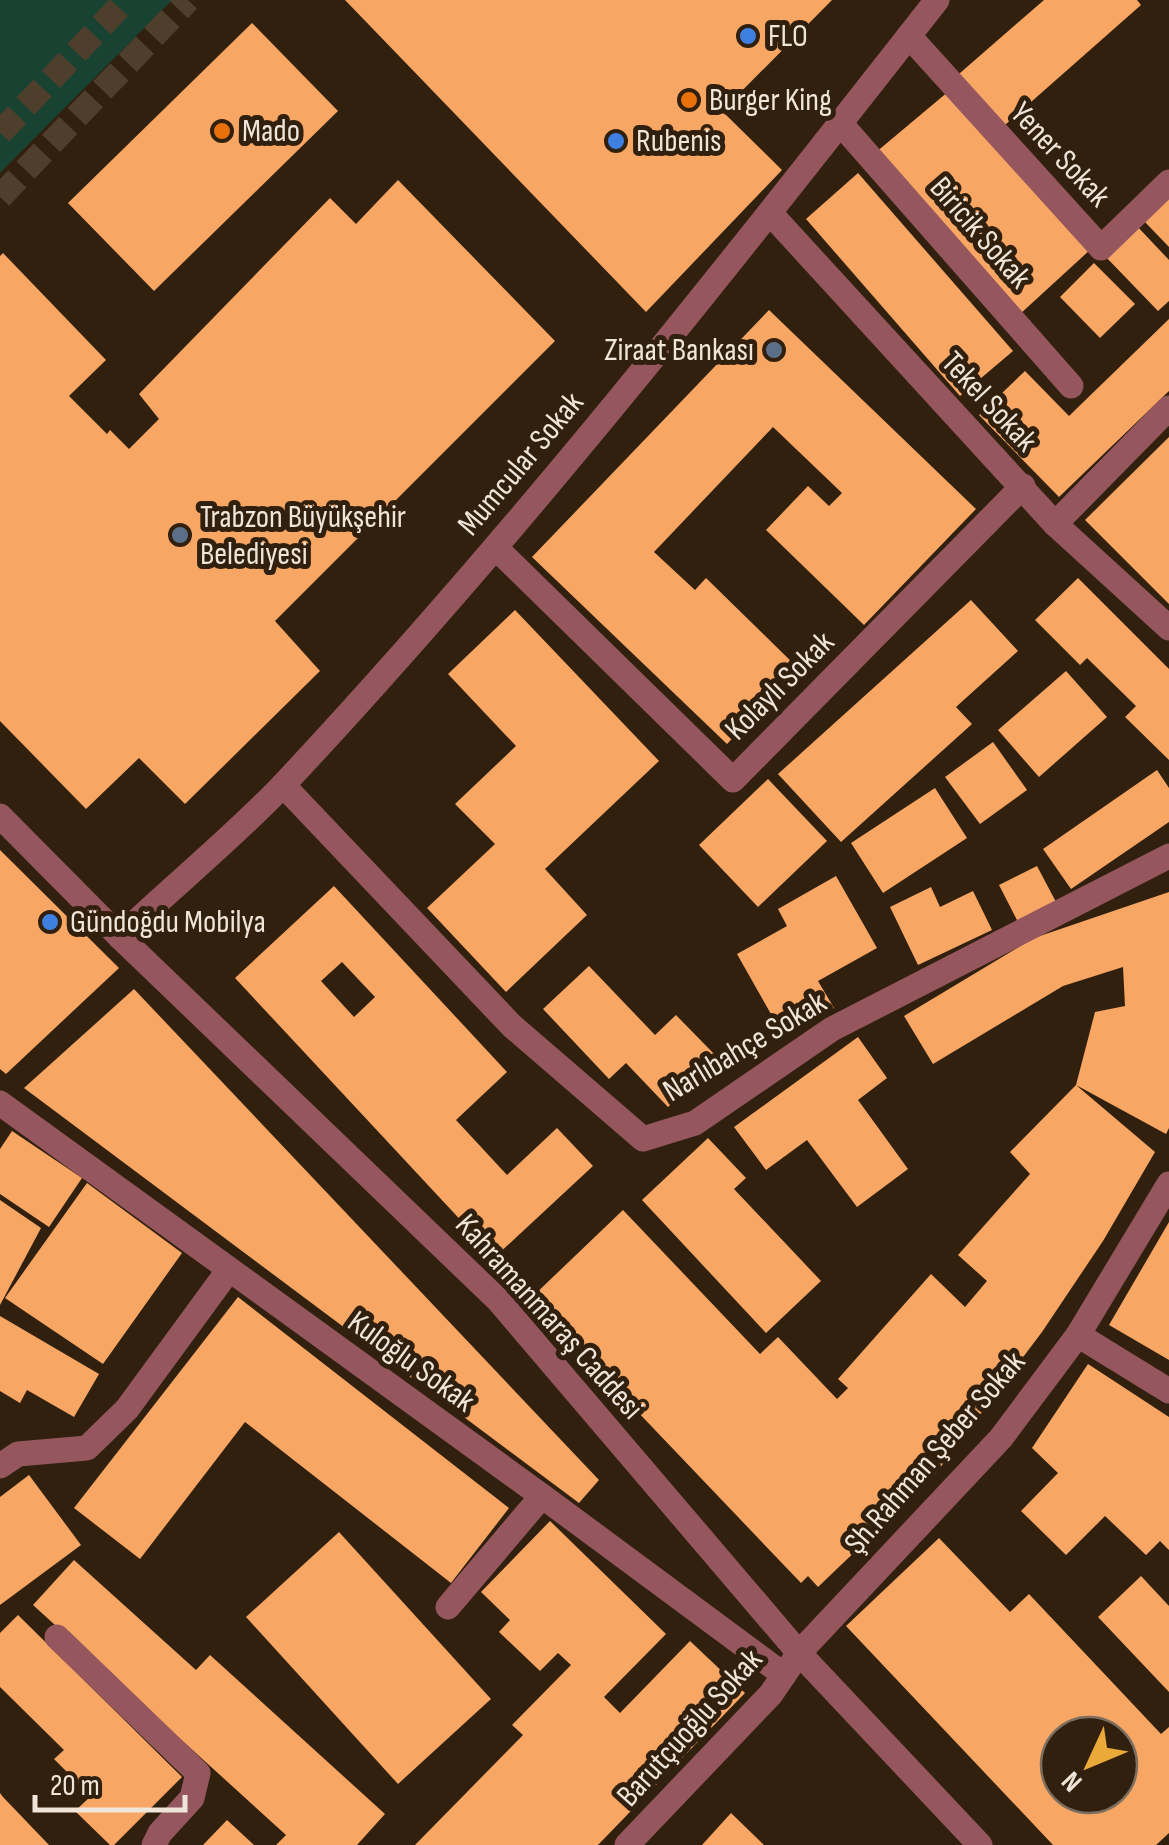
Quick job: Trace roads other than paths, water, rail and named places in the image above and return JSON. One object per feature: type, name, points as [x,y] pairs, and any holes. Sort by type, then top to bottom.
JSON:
[{"type":"street","name":"Mumcular Sokak","points":[[120,937],[282,785],[496,548],[770,213],[937,0]]},
{"type":"street","name":"Yener Sokak","points":[[909,36],[1101,248],[1169,182]]},
{"type":"street","name":"Biricik Sokak","points":[[840,123],[1071,386]]},
{"type":"street","name":"Tekel Sokak","points":[[770,213],[1056,524],[1169,628]]},
{"type":"street","points":[[1056,524],[1169,408]]},
{"type":"street","name":"Kolaylı Sokak","points":[[496,548],[733,780],[1023,486]]},
{"type":"street","name":"Narlıbahçe Sokak","points":[[282,785],[512,1026],[643,1140],[695,1122],[832,1030],[1169,856]]},
{"type":"street","name":"Kahramanmaraş Caddesi","points":[[0,816],[120,937],[498,1300],[799,1652],[980,1845]]},
{"type":"street","name":"Kuloğlu Sokak","points":[[0,1103],[784,1675]]},
{"type":"street","name":"Şh.Rahman Şeber Sokak","points":[[799,1652],[1000,1438],[1078,1334],[1169,1184]]},
{"type":"street","points":[[0,1466],[18,1454],[87,1448],[127,1409],[228,1272]]},
{"type":"street","points":[[1078,1334],[1169,1391]]},
{"type":"street","points":[[448,1607],[542,1496]]},
{"type":"street","points":[[57,1637],[198,1773],[192,1798],[154,1845]]},
{"type":"street","name":"Barutçuoğlu Sokak","points":[[627,1845],[771,1694],[799,1652]]},
{"type":"tunnel","points":[[0,133],[126,0]]},
{"type":"tunnel","points":[[0,197],[188,0]]},
{"type":"place","name":"FLO","points":[[748,36]]},
{"type":"place","name":"Burger King","points":[[689,100]]},
{"type":"place","name":"Mado","points":[[222,131]]},
{"type":"place","name":"Rubenis","points":[[616,141]]},
{"type":"place","name":"Ziraat Bankası","points":[[774,350]]},
{"type":"place","name":"Trabzon Büyükşehir Belediyesi","points":[[180,535]]},
{"type":"place","name":"Gündoğdu Mobilya","points":[[50,922]]}]
